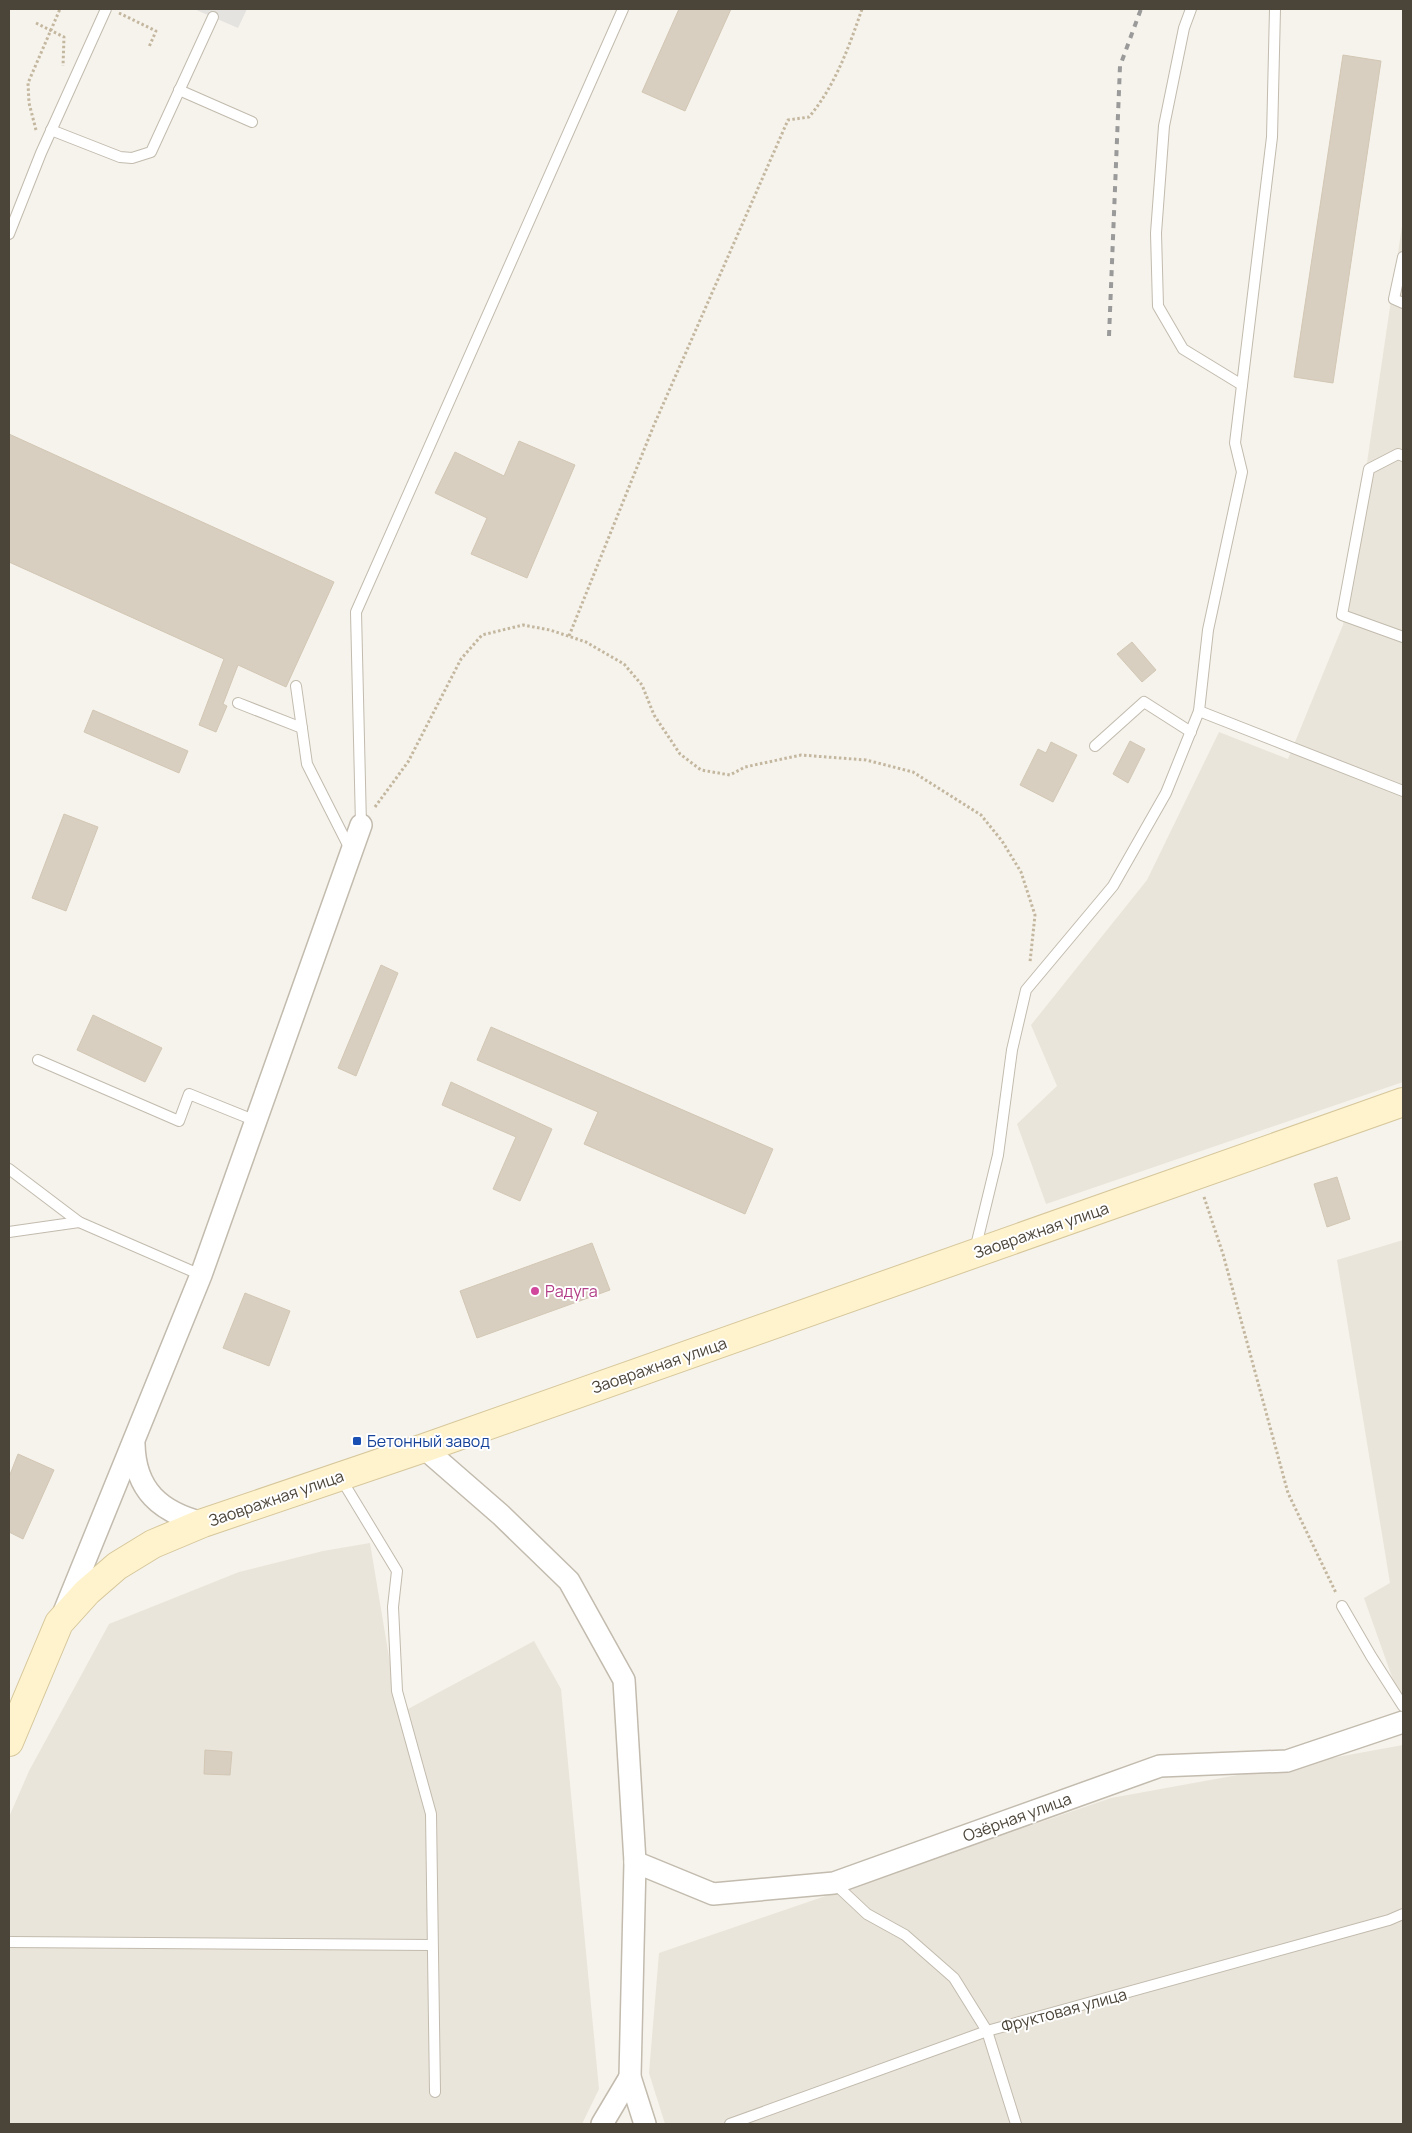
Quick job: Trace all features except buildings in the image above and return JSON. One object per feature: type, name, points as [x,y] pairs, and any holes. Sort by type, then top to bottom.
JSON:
[{"type":"street","points":[[59,1623],[201,1275],[362,825]]},
{"type":"street","name":"Заовражная улица","points":[[9,1742],[59,1623],[87,1592],[117,1566],[153,1544],[203,1523],[424,1448],[1403,1102]]},
{"type":"street","points":[[134,1441],[134,1462],[142,1484],[158,1504],[178,1517],[203,1523]]},
{"type":"street","points":[[424,1448],[501,1515],[569,1581],[624,1680],[635,1862],[630,2077],[645,2124]]},
{"type":"street","name":"Озёрная улица","points":[[635,1862],[713,1894],[834,1883],[1160,1766],[1288,1761],[1403,1722]]},
{"type":"street","points":[[602,2124],[630,2077]]},
{"type":"lane","points":[[9,234],[41,153],[106,9]]},
{"type":"lane","points":[[362,825],[356,612],[623,9]]},
{"type":"lane","points":[[1191,9],[1184,28],[1164,126],[1156,233],[1158,306],[1183,349],[1242,385]]},
{"type":"lane","points":[[974,1254],[998,1155],[1012,1050],[1026,990],[1113,886],[1166,793],[1199,711],[1208,630],[1242,472],[1235,443],[1272,137],[1275,9]]},
{"type":"lane","points":[[51,130],[120,157],[132,158],[151,152],[213,17]]},
{"type":"lane","points":[[180,90],[252,122]]},
{"type":"lane","points":[[1403,257],[1394,299],[1403,303]]},
{"type":"lane","points":[[1403,456],[1398,454],[1369,469],[1342,615],[1403,637]]},
{"type":"lane","points":[[296,686],[307,764],[352,852]]},
{"type":"lane","points":[[1094,746],[1144,702],[1191,732]]},
{"type":"lane","points":[[238,703],[302,728]]},
{"type":"lane","points":[[1199,711],[1403,791]]},
{"type":"lane","points":[[38,1060],[179,1121],[190,1094],[256,1121]]},
{"type":"lane","points":[[9,1169],[79,1222],[201,1275]]},
{"type":"lane","points":[[9,1232],[79,1222]]},
{"type":"lane","points":[[340,1477],[397,1571],[393,1607],[397,1691],[431,1814],[435,2092]]},
{"type":"lane","points":[[1342,1606],[1403,1706]]},
{"type":"lane","points":[[834,1883],[867,1914],[905,1935],[954,1978],[987,2031],[1016,2124]]},
{"type":"lane","name":"Фруктовая улица","points":[[730,2124],[987,2031],[1390,1920],[1403,1914]]},
{"type":"lane","points":[[9,1942],[432,1945]]},
{"type":"path","points":[[41,153],[28,103],[28,83],[49,30],[60,9]]},
{"type":"path","points":[[569,636],[654,425],[788,120],[809,117],[820,104],[844,57],[862,9]]},
{"type":"path","points":[[117,12],[156,31],[149,47]]},
{"type":"path","points":[[36,23],[64,37]]},
{"type":"path","points":[[362,825],[408,762],[461,659],[482,635],[523,625],[569,636],[586,642],[624,664],[642,685],[654,715],[680,754],[701,770],[730,775],[745,767],[801,755],[866,760],[913,772],[981,815],[1002,841],[1021,872],[1035,915],[1026,990]]},
{"type":"path","points":[[1197,1175],[1222,1254],[1288,1493],[1342,1606]]},
{"type":"shaded area","points":[[194,9],[247,9],[238,28]]},
{"type":"shaded area","points":[[1403,219],[1403,1082],[1046,1204],[1017,1124],[1057,1086],[1031,1025],[1147,880],[1219,732],[1288,759],[1343,625]]},
{"type":"shaded area","points":[[1403,1240],[1403,1708],[1364,1598],[1390,1583],[1337,1260]]},
{"type":"shaded area","points":[[370,1543],[392,1675],[408,1709],[534,1641],[561,1689],[599,2089],[582,2124],[9,2124],[9,1817],[29,1771],[109,1624],[239,1572],[323,1551]]},
{"type":"shaded area","points":[[1403,1745],[1403,2124],[665,2124],[649,2073],[659,1953],[1111,1798]]},
{"type":"railway","points":[[1109,336],[1120,66],[1141,9]]},
{"type":"place","name":"Радуга","points":[[535,1291]]},
{"type":"place","name":"Бетонный завод","points":[[357,1441]]}]
